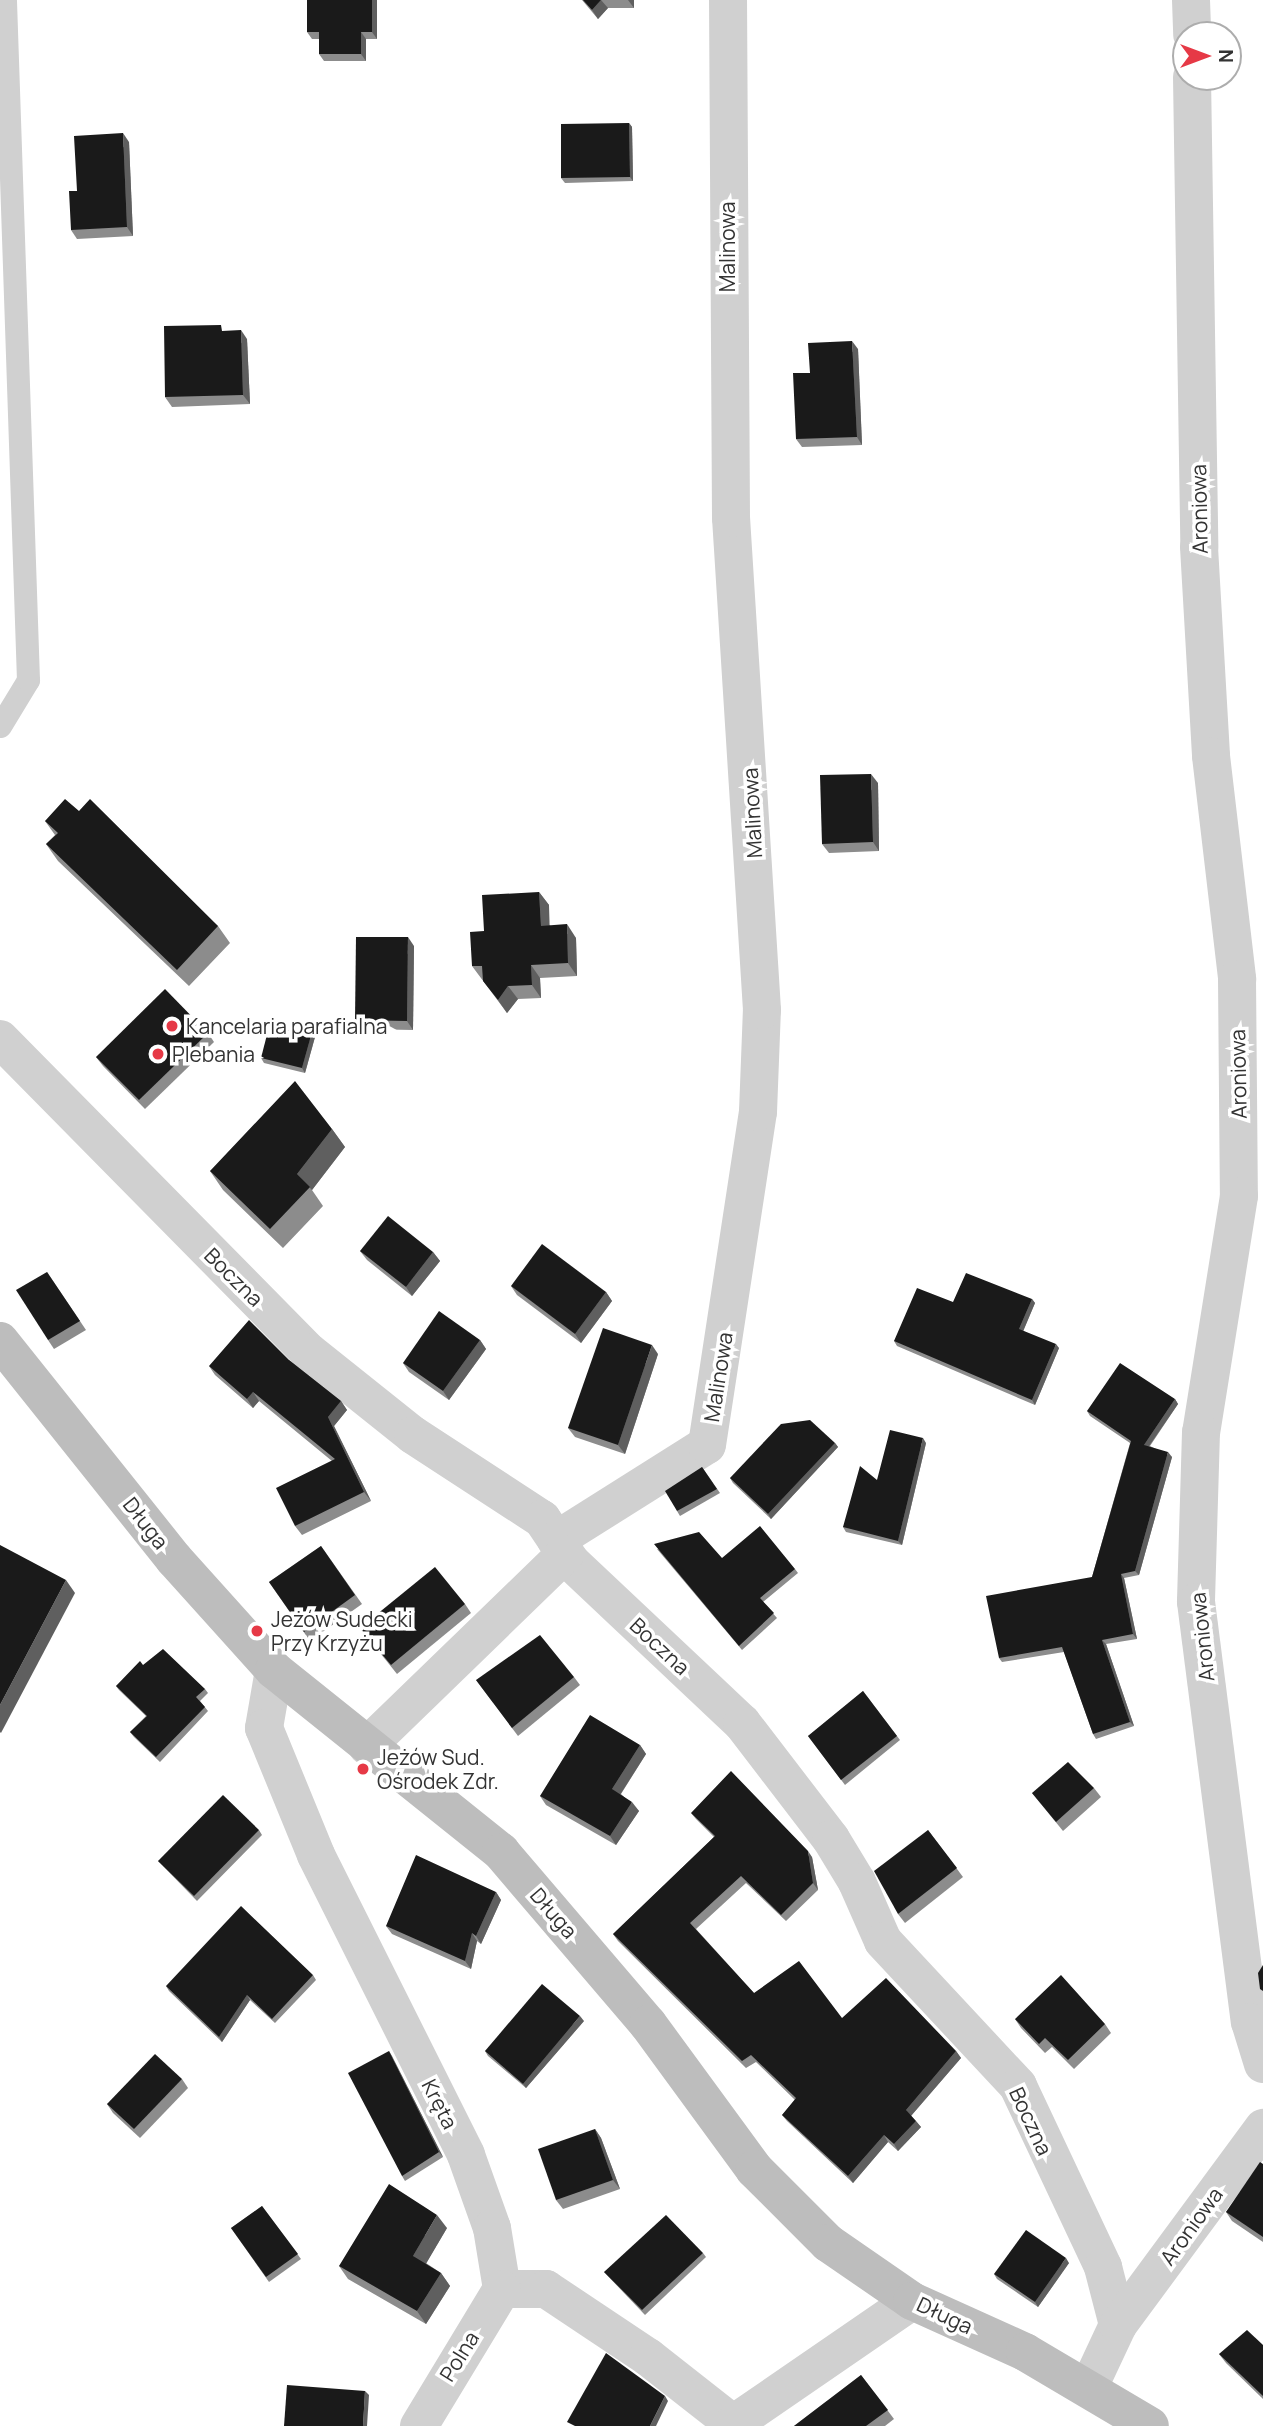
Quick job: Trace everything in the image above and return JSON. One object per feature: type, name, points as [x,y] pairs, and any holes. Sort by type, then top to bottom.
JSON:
[{"type":"street","name":"Malinowa","points":[[368,1746],[499,1620],[561,1547],[707,1444],[758,1112],[762,1010],[731,518],[728,0]]},
{"type":"street","points":[[1191,0],[1192,21]]},
{"type":"street","name":"Aroniowa","points":[[1192,91],[1199,547],[1212,756],[1237,979],[1239,1196],[1201,1432],[1196,1602],[1250,2022],[1263,2064]]},
{"type":"street","name":"Boczna","points":[[0,1039],[309,1352],[413,1434],[542,1519],[561,1547],[742,1723],[831,1839],[857,1882],[883,1941],[1018,2086],[1103,2267],[1118,2325]]},
{"type":"street","name":"Długa","points":[[0,1341],[174,1559],[274,1670],[500,1852],[648,2024],[754,2169],[828,2244],[912,2301],[1088,2387],[1150,2426]]},
{"type":"street","name":"Kręta","points":[[274,1670],[264,1728],[316,1855],[466,2155],[492,2228],[502,2290]]},
{"type":"street","name":"Aroniowa","points":[[1118,2325],[1263,2128]]},
{"type":"street","points":[[502,2290],[545,2289],[648,2357],[734,2425],[912,2301]]},
{"type":"street","name":"Polna","points":[[419,2426],[502,2290]]},
{"type":"street","points":[[1088,2387],[1118,2325]]},
{"type":"lane","points":[[0,726],[28,680],[5,0]]},
{"type":"building","points":[[307,0],[372,0],[372,32],[361,32],[361,54],[319,54],[319,32],[307,32]]},
{"type":"building","points":[[583,0],[601,0],[592,10]]},
{"type":"building","points":[[629,123],[630,177],[561,178],[561,124]]},
{"type":"building","points":[[123,133],[127,227],[71,230],[69,191],[77,191],[74,136]]},
{"type":"building","points":[[221,325],[222,331],[241,330],[243,395],[165,397],[164,326]]},
{"type":"building","points":[[852,341],[857,437],[796,439],[793,373],[810,373],[808,343]]},
{"type":"building","points":[[871,774],[873,842],[822,844],[820,775]]},
{"type":"building","points":[[65,799],[79,811],[90,799],[218,926],[177,970],[46,844],[58,833],[45,821]]},
{"type":"building","points":[[539,892],[541,926],[567,924],[568,963],[531,965],[532,985],[508,986],[498,1000],[483,981],[482,966],[472,966],[470,932],[484,931],[482,895]]},
{"type":"building","points":[[356,937],[408,937],[407,1021],[355,1020]]},
{"type":"building","name":"Plebania","points":[[165,989],[208,1033],[139,1100],[96,1057]]},
{"type":"building","points":[[270,1023],[312,1032],[302,1068],[261,1058]]},
{"type":"building","points":[[295,1081],[332,1129],[297,1174],[310,1187],[270,1229],[210,1171]]},
{"type":"building","points":[[388,1216],[433,1252],[406,1287],[360,1251]]},
{"type":"building","points":[[542,1244],[606,1292],[575,1334],[511,1286]]},
{"type":"building","points":[[47,1272],[80,1321],[48,1340],[16,1290]]},
{"type":"building","points":[[966,1273],[1032,1299],[1019,1329],[1056,1344],[1032,1400],[894,1341],[917,1288],[953,1302]]},
{"type":"building","points":[[439,1311],[480,1340],[443,1391],[403,1363]]},
{"type":"building","points":[[249,1320],[289,1360],[341,1401],[328,1417],[364,1492],[295,1526],[276,1488],[335,1459],[253,1392],[247,1399],[209,1366]]},
{"type":"building","points":[[603,1328],[652,1345],[618,1445],[568,1428]]},
{"type":"building","points":[[1120,1363],[1175,1399],[1144,1445],[1168,1452],[1135,1571],[1121,1574],[1133,1634],[1102,1640],[1130,1722],[1093,1734],[1062,1647],[999,1658],[986,1596],[1092,1577],[1131,1441],[1087,1411]]},
{"type":"building","points":[[810,1420],[835,1443],[768,1514],[730,1478],[781,1424]]},
{"type":"building","points":[[890,1430],[923,1438],[898,1541],[843,1527],[860,1466],[877,1480]]},
{"type":"building","points":[[702,1467],[717,1489],[677,1511],[665,1491]]},
{"type":"building","points":[[760,1526],[795,1569],[760,1598],[774,1613],[739,1646],[654,1544],[699,1532],[722,1558]]},
{"type":"building","points":[[0,1545],[66,1580],[0,1705]]},
{"type":"building","points":[[321,1546],[355,1595],[304,1632],[269,1582]]},
{"type":"building","points":[[435,1567],[465,1604],[391,1665],[360,1628]]},
{"type":"building","points":[[540,1635],[574,1677],[512,1728],[476,1680]]},
{"type":"building","points":[[163,1649],[205,1689],[196,1697],[205,1707],[156,1757],[130,1732],[147,1716],[116,1686],[140,1661],[143,1665]]},
{"type":"building","points":[[863,1691],[897,1736],[841,1780],[808,1736]]},
{"type":"building","points":[[590,1715],[640,1745],[612,1789],[632,1802],[610,1836],[540,1796]]},
{"type":"building","points":[[1068,1762],[1094,1788],[1056,1822],[1032,1793]]},
{"type":"building","points":[[731,1771],[808,1851],[813,1883],[781,1915],[741,1876],[690,1923],[754,1993],[799,1961],[842,2018],[886,1978],[956,2051],[906,2110],[916,2121],[894,2144],[884,2135],[848,2176],[782,2115],[796,2098],[751,2055],[742,2061],[613,1934],[715,1836],[691,1813]]},
{"type":"building","points":[[223,1795],[259,1830],[194,1896],[158,1861]]},
{"type":"building","points":[[928,1830],[957,1868],[898,1914],[874,1871]]},
{"type":"building","points":[[416,1855],[496,1892],[476,1936],[472,1933],[465,1961],[386,1926]]},
{"type":"building","points":[[241,1906],[313,1975],[272,2019],[247,1995],[219,2037],[166,1986]]},
{"type":"building","points":[[1263,1965],[1263,1991],[1260,1989],[1258,1973]]},
{"type":"building","points":[[1061,1975],[1105,2024],[1068,2060],[1045,2038],[1039,2044],[1015,2019]]},
{"type":"building","points":[[542,1984],[580,2016],[523,2084],[485,2051]]},
{"type":"building","points":[[389,2051],[439,2152],[402,2176],[348,2073]]},
{"type":"building","points":[[155,2054],[182,2079],[134,2129],[107,2104]]},
{"type":"building","points":[[595,2129],[613,2180],[556,2200],[538,2149]]},
{"type":"building","points":[[1260,2162],[1263,2164],[1263,2237],[1226,2212]]},
{"type":"building","points":[[389,2184],[437,2215],[413,2256],[441,2273],[417,2311],[339,2266]]},
{"type":"building","points":[[262,2206],[298,2254],[266,2277],[231,2228]]},
{"type":"building","points":[[666,2215],[703,2253],[642,2310],[604,2272]]},
{"type":"building","points":[[1026,2230],[1066,2258],[1035,2302],[994,2274]]},
{"type":"building","points":[[1247,2330],[1263,2345],[1263,2396],[1219,2354]]},
{"type":"building","points":[[606,2353],[665,2396],[650,2426],[575,2426],[567,2422]]},
{"type":"building","points":[[861,2375],[888,2410],[866,2426],[794,2426]]},
{"type":"building","points":[[287,2385],[365,2391],[363,2426],[284,2426]]},
{"type":"place","name":"Kancelaria parafialna","points":[[172,1026]]},
{"type":"place","name":"Plebania","points":[[158,1054]]},
{"type":"place","name":"Jeżów Sudecki Przy Krzyżu","points":[[257,1631]]},
{"type":"place","name":"Jeżów Sud. Ośrodek Zdr.","points":[[363,1769]]}]
